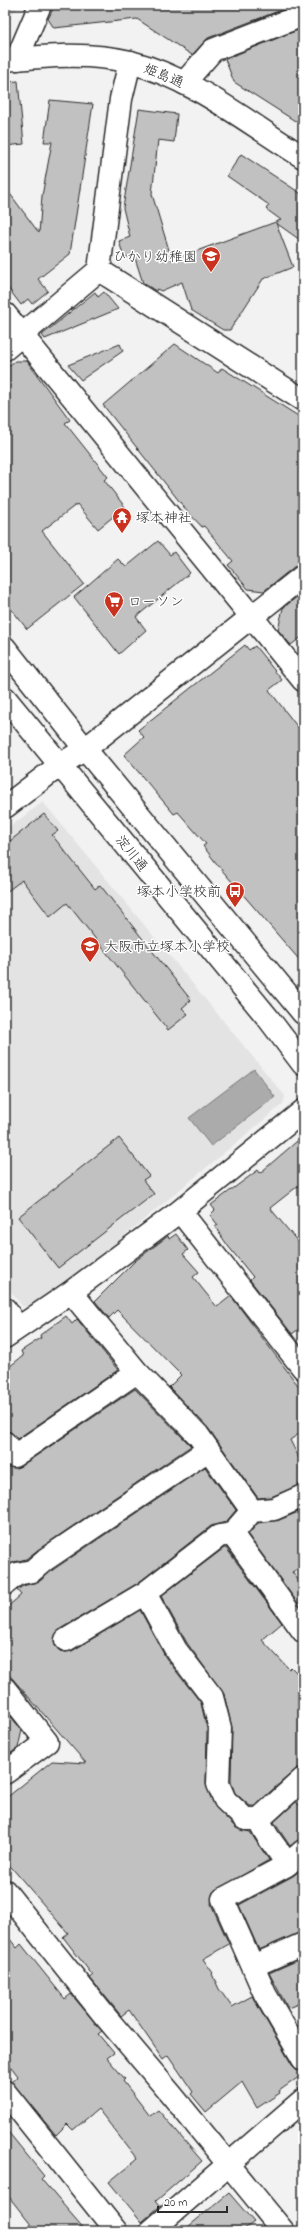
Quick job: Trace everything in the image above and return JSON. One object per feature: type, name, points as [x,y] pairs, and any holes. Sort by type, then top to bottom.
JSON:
[{"type":"street","points":[[11,60],[40,5]]},
{"type":"street","points":[[184,84],[213,50],[303,15]]},
{"type":"street","name":"姫島通","points":[[11,60],[76,56],[106,58],[130,62],[184,84],[303,157]]},
{"type":"street","points":[[5,349],[99,270],[121,99],[130,62]]},
{"type":"street","points":[[99,270],[303,400]]},
{"type":"street","points":[[5,314],[252,615],[303,680]]},
{"type":"street","points":[[5,807],[60,765],[85,749],[303,576]]},
{"type":"street","points":[[5,648],[85,749],[300,1004],[268,1018]]},
{"type":"street","name":"淀川通","points":[[5,698],[268,1018],[303,1064]]},
{"type":"street","points":[[5,1309],[12,1332],[71,1292],[180,1211],[303,1111]]},
{"type":"street","points":[[180,1211],[303,1368]]},
{"type":"street","points":[[71,1292],[137,1372],[198,1435],[252,1511]]},
{"type":"street","points":[[5,1443],[14,1456],[137,1372]]},
{"type":"street","points":[[5,1584],[17,1574],[32,1571],[46,1559],[208,1450]]},
{"type":"street","points":[[66,1640],[145,1593],[219,1536],[232,1534],[252,1511],[274,1509],[303,1496]]},
{"type":"street","points":[[232,1534],[303,1631]]},
{"type":"street","points":[[145,1593],[176,1650],[212,1697],[220,1728],[218,1784],[225,1800],[245,1819],[259,1819],[301,1785]]},
{"type":"street","points":[[5,1689],[47,1742],[5,1773]]},
{"type":"street","points":[[259,1819],[263,1833],[279,1849],[295,1858]]},
{"type":"street","points":[[295,1858],[223,1899],[265,1994],[303,2058]]},
{"type":"street","points":[[5,1891],[104,2015],[230,2165],[283,2231]]},
{"type":"street","points":[[253,1966],[303,1944]]},
{"type":"street","points":[[5,2092],[116,2231]]},
{"type":"street","points":[[151,2231],[230,2165],[303,2100]]},
{"type":"shaded area","points":[[5,5],[21,5],[5,21]]},
{"type":"shaded area","name":"大阪市立塚本小学校","points":[[43,802],[285,1096],[283,1104],[36,1309],[22,1306],[5,1284],[5,830]]},
{"type":"shaded area","points":[[254,1069],[275,1097],[211,1146],[189,1118]]},
{"type":"building","points":[[55,5],[294,5],[208,38],[192,55],[137,19],[54,28],[48,19]]},
{"type":"building","points":[[303,28],[303,126],[234,82],[225,59]]},
{"type":"building","points":[[18,81],[24,144],[5,146],[5,82]]},
{"type":"building","points":[[50,100],[93,104],[70,254],[38,279],[48,291],[32,304],[28,299],[21,305],[5,284],[5,187],[39,233],[42,196],[52,142],[44,142]]},
{"type":"building","points":[[139,109],[177,114],[174,142],[158,140],[152,194],[172,260],[281,220],[266,209],[269,205],[227,176],[241,154],[303,195],[303,242],[276,223],[293,267],[263,279],[230,330],[223,330],[191,310],[182,282],[161,291],[157,289],[156,291],[143,283],[134,255],[124,258],[119,241],[130,237],[123,208]]},
{"type":"building","points":[[95,292],[98,297],[104,292],[118,309],[45,339],[42,335]]},
{"type":"building","points":[[120,344],[123,351],[81,380],[68,365]]},
{"type":"building","points":[[175,344],[218,373],[222,368],[303,419],[303,564],[295,566],[264,591],[248,589],[228,565],[233,561],[204,526],[202,527],[187,511],[103,405]]},
{"type":"building","points":[[15,361],[27,361],[70,420],[65,423],[108,477],[104,480],[125,507],[98,529],[77,504],[42,531],[84,584],[27,629],[5,601],[5,369]]},
{"type":"building","points":[[158,541],[170,555],[174,552],[190,573],[136,617],[146,630],[119,654],[74,597],[118,559],[126,567]]},
{"type":"building","points":[[303,592],[303,636],[291,645],[278,630],[283,608]]},
{"type":"building","points":[[245,645],[249,650],[255,646],[282,680],[269,690],[303,734],[303,964],[220,868],[203,846],[206,844],[178,812],[174,814],[124,755],[144,737],[138,730]]},
{"type":"building","points":[[44,814],[58,831],[52,835],[95,889],[100,885],[191,1000],[182,1008],[188,1014],[168,1030],[67,903],[50,917],[22,880],[5,893],[5,845]]},
{"type":"building","points":[[303,1136],[303,1182],[270,1208],[303,1248],[303,1326],[292,1334],[250,1280],[253,1277],[228,1246],[215,1227],[218,1225],[210,1215],[215,1210],[211,1205],[258,1170],[260,1173]]},
{"type":"building","points":[[119,1138],[149,1176],[143,1180],[154,1194],[58,1268],[18,1217]]},
{"type":"building","points":[[176,1234],[188,1250],[183,1254],[199,1272],[193,1277],[217,1307],[231,1296],[303,1392],[303,1431],[290,1440],[303,1466],[303,1484],[271,1497],[258,1498],[208,1428],[169,1387],[181,1375],[117,1310],[109,1318],[95,1301],[135,1261],[168,1236],[169,1239]]},
{"type":"building","points":[[66,1316],[72,1324],[77,1319],[118,1370],[17,1439],[11,1432],[5,1431],[5,1370],[23,1356],[21,1351],[41,1338],[40,1335]]},
{"type":"building","points":[[135,1389],[191,1446],[26,1559],[14,1562],[5,1568],[5,1464],[15,1468],[21,1466]]},
{"type":"building","points":[[205,1467],[236,1510],[226,1522],[211,1526],[138,1583],[60,1629],[54,1640],[55,1646],[60,1651],[72,1651],[140,1610],[166,1658],[201,1703],[207,1729],[206,1784],[214,1805],[236,1828],[250,1832],[269,1860],[213,1892],[211,1904],[229,1944],[203,1959],[213,1973],[212,1974],[219,1989],[232,2007],[252,1996],[292,2065],[297,2070],[303,2071],[303,2074],[279,2091],[280,2093],[257,2108],[242,2082],[206,2112],[191,2094],[193,2092],[168,2055],[163,2059],[129,2010],[121,2016],[90,1978],[93,1976],[63,1937],[68,1933],[5,1860],[5,1799],[52,1761],[86,1763],[5,1670],[5,1609],[21,1595],[17,1590],[23,1586],[40,1581],[54,1569]]},
{"type":"building","points":[[303,1510],[303,1566],[292,1572],[303,1586],[303,1604],[300,1606],[248,1535],[258,1523],[279,1520]]},
{"type":"building","points":[[226,1548],[282,1623],[262,1640],[289,1669],[291,1667],[303,1679],[303,1767],[295,1770],[254,1806],[250,1806],[235,1793],[231,1782],[232,1728],[224,1694],[187,1643],[161,1596]]},
{"type":"building","points":[[5,1710],[22,1730],[18,1748],[5,1757]]},
{"type":"building","points":[[296,1802],[303,1809],[303,1839],[290,1846],[274,1822]]},
{"type":"building","points":[[303,1868],[303,1932],[259,1950],[239,1905],[293,1876]]},
{"type":"building","points":[[5,1933],[17,1948],[21,1944],[65,1999],[71,1994],[102,2031],[98,2034],[114,2053],[107,2058],[125,2079],[123,2081],[150,2116],[158,2110],[202,2161],[156,2201],[160,2206],[142,2222],[109,2182],[137,2159],[98,2109],[73,2130],[67,2124],[56,2135],[11,2082],[18,2076],[5,2059]]},
{"type":"building","points":[[303,1958],[303,2002],[288,2008],[269,1973]]},
{"type":"building","points":[[5,2128],[44,2176],[41,2179],[86,2231],[36,2231],[5,2192]]},
{"type":"building","points":[[229,2193],[254,2222],[242,2231],[183,2231]]},
{"type":"place","name":"ひかり幼稚園","points":[[211,273]]},
{"type":"place","name":"塚本神社","points":[[122,534]]},
{"type":"place","name":"ローソン","points":[[114,618]]},
{"type":"place","name":"塚本小学校前","points":[[235,908]]},
{"type":"place","name":"大阪市立塚本小学校","points":[[90,963]]}]
